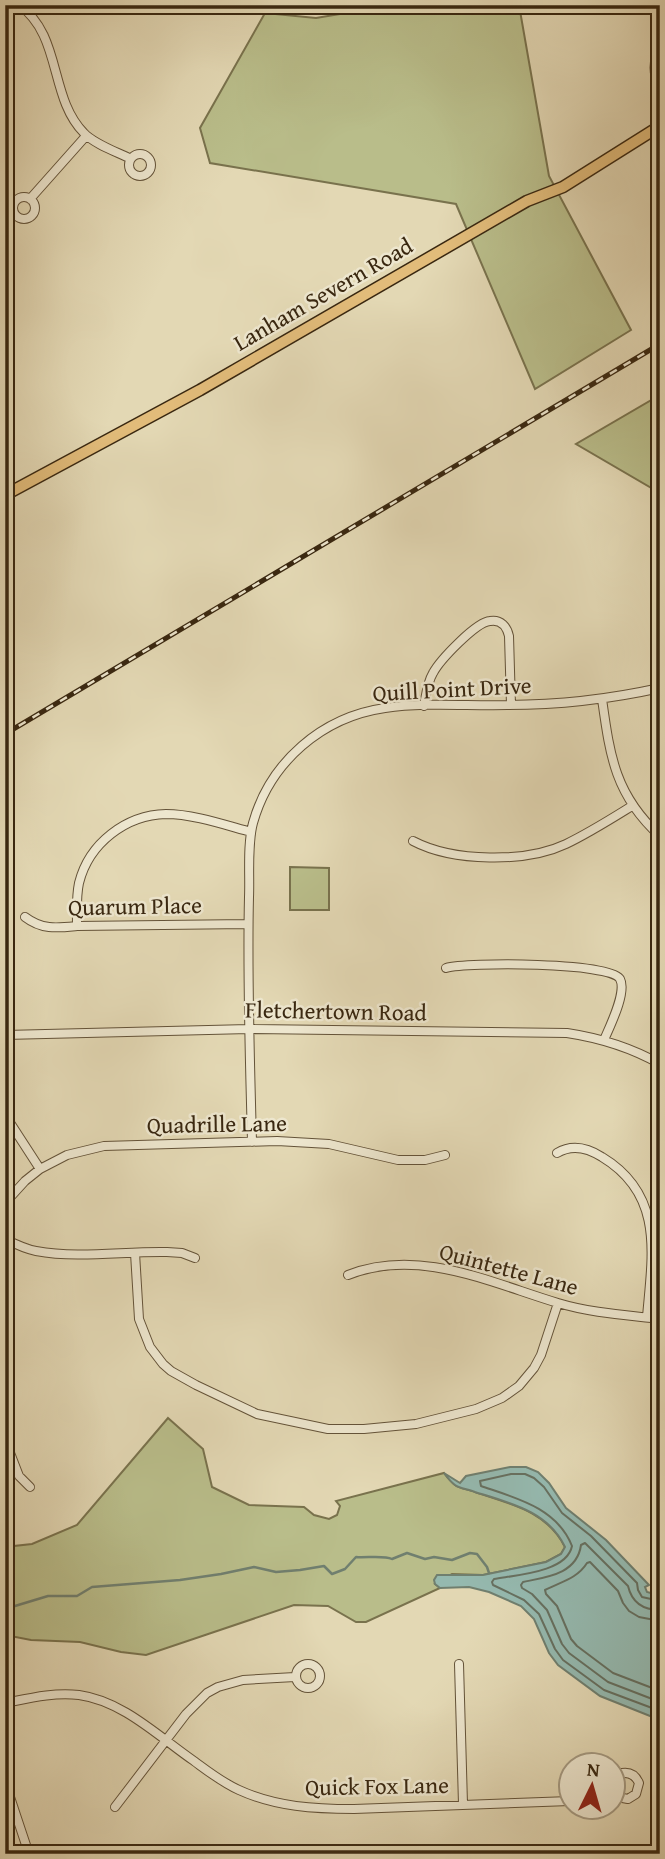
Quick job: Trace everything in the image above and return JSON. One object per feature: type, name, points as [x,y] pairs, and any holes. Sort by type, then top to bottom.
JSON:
[{"type":"main road","name":"Lanham Severn Road","points":[[5,495],[200,390],[527,201],[563,187],[660,126]]},
{"type":"street","points":[[19,5],[34,19],[43,35],[73,120],[86,136],[131,159]]},
{"type":"street","points":[[660,48],[654,71],[660,86]]},
{"type":"street","points":[[30,199],[86,136]]},
{"type":"street","points":[[5,344],[8,351],[5,359]]},
{"type":"street","points":[[425,706],[431,676],[442,658],[483,623],[493,620],[503,624],[509,636],[511,705]]},
{"type":"street","name":"Quill Point Drive","points":[[252,1142],[248,923],[251,832],[258,809],[288,759],[316,734],[336,723],[386,707],[511,705],[602,699],[660,688]]},
{"type":"street","points":[[602,699],[609,750],[622,787],[632,806],[660,836]]},
{"type":"street","points":[[413,841],[432,850],[466,855],[506,857],[539,852],[568,843],[632,806]]},
{"type":"street","points":[[77,926],[79,882],[88,861],[99,845],[129,822],[155,815],[176,815],[251,832]]},
{"type":"street","name":"Quarum Place","points":[[25,917],[35,925],[61,928],[248,923]]},
{"type":"street","points":[[446,968],[461,965],[530,965],[612,972],[621,980],[621,994],[604,1040]]},
{"type":"street","name":"Fletchertown Road","points":[[5,1035],[249,1029],[567,1033],[604,1040],[660,1064]]},
{"type":"street","points":[[5,1115],[40,1169]]},
{"type":"street","name":"Quadrille Lane","points":[[5,1203],[40,1169],[67,1155],[104,1146],[277,1141],[329,1144],[389,1159],[413,1161],[445,1155]]},
{"type":"street","points":[[557,1153],[573,1147],[592,1151],[622,1171],[636,1190],[648,1217],[652,1236],[648,1317]]},
{"type":"street","points":[[5,1240],[33,1251],[50,1253],[167,1252],[182,1253],[195,1258]]},
{"type":"street","points":[[135,1253],[139,1319],[150,1348],[163,1364],[196,1385],[257,1414],[328,1429],[416,1424],[476,1409],[502,1398],[519,1386],[534,1368],[558,1303]]},
{"type":"street","name":"Quintette Lane","points":[[348,1275],[379,1266],[443,1268],[479,1276],[558,1303],[597,1312],[660,1319]]},
{"type":"street","points":[[5,1440],[19,1476],[30,1487]]},
{"type":"street","points":[[459,1664],[463,1804]]},
{"type":"street","points":[[115,1807],[194,1705],[207,1693],[243,1680],[295,1677]]},
{"type":"street","name":"Quick Fox Lane","points":[[5,1703],[50,1695],[80,1695],[91,1698],[123,1711],[229,1786],[279,1804],[320,1809],[556,1801]]},
{"type":"street","points":[[626,1773],[633,1775],[639,1783],[636,1794],[626,1799]]},
{"type":"street","points":[[5,1782],[29,1854]]},
{"type":"green space","points":[[394,5],[519,5],[549,176],[631,330],[535,389],[456,204],[210,163],[200,128],[265,13],[316,18]]},
{"type":"green space","points":[[660,395],[660,493],[576,444]]},
{"type":"green space","points":[[290,867],[329,868],[329,910],[290,910]]},
{"type":"green space","points":[[168,1418],[203,1449],[212,1487],[249,1505],[304,1507],[314,1515],[329,1519],[337,1515],[340,1506],[336,1501],[444,1473],[457,1486],[514,1505],[538,1517],[565,1547],[561,1554],[546,1562],[483,1575],[452,1574],[435,1584],[440,1588],[366,1622],[356,1622],[328,1606],[294,1605],[146,1655],[80,1642],[31,1640],[5,1635],[5,1547],[32,1544],[77,1525]]},
{"type":"water","points":[[510,1467],[526,1467],[538,1472],[566,1508],[606,1540],[649,1585],[645,1587],[647,1592],[658,1595],[660,1592],[660,1720],[600,1696],[558,1665],[549,1653],[534,1619],[521,1606],[489,1592],[469,1587],[440,1588],[435,1584],[437,1575],[483,1575],[546,1562],[561,1554],[565,1547],[558,1535],[538,1517],[514,1505],[457,1486],[444,1473],[460,1483],[466,1476]]},
{"type":"waterway","points":[[652,401],[660,413]]},
{"type":"waterway","points":[[5,1609],[48,1596],[77,1596],[92,1587],[180,1580],[254,1567],[276,1572],[324,1566],[332,1574],[345,1569],[356,1557],[392,1559],[407,1553],[425,1559],[434,1557],[452,1560],[470,1553],[477,1554],[489,1573]]},
{"type":"railway","points":[[5,734],[660,344]]}]
